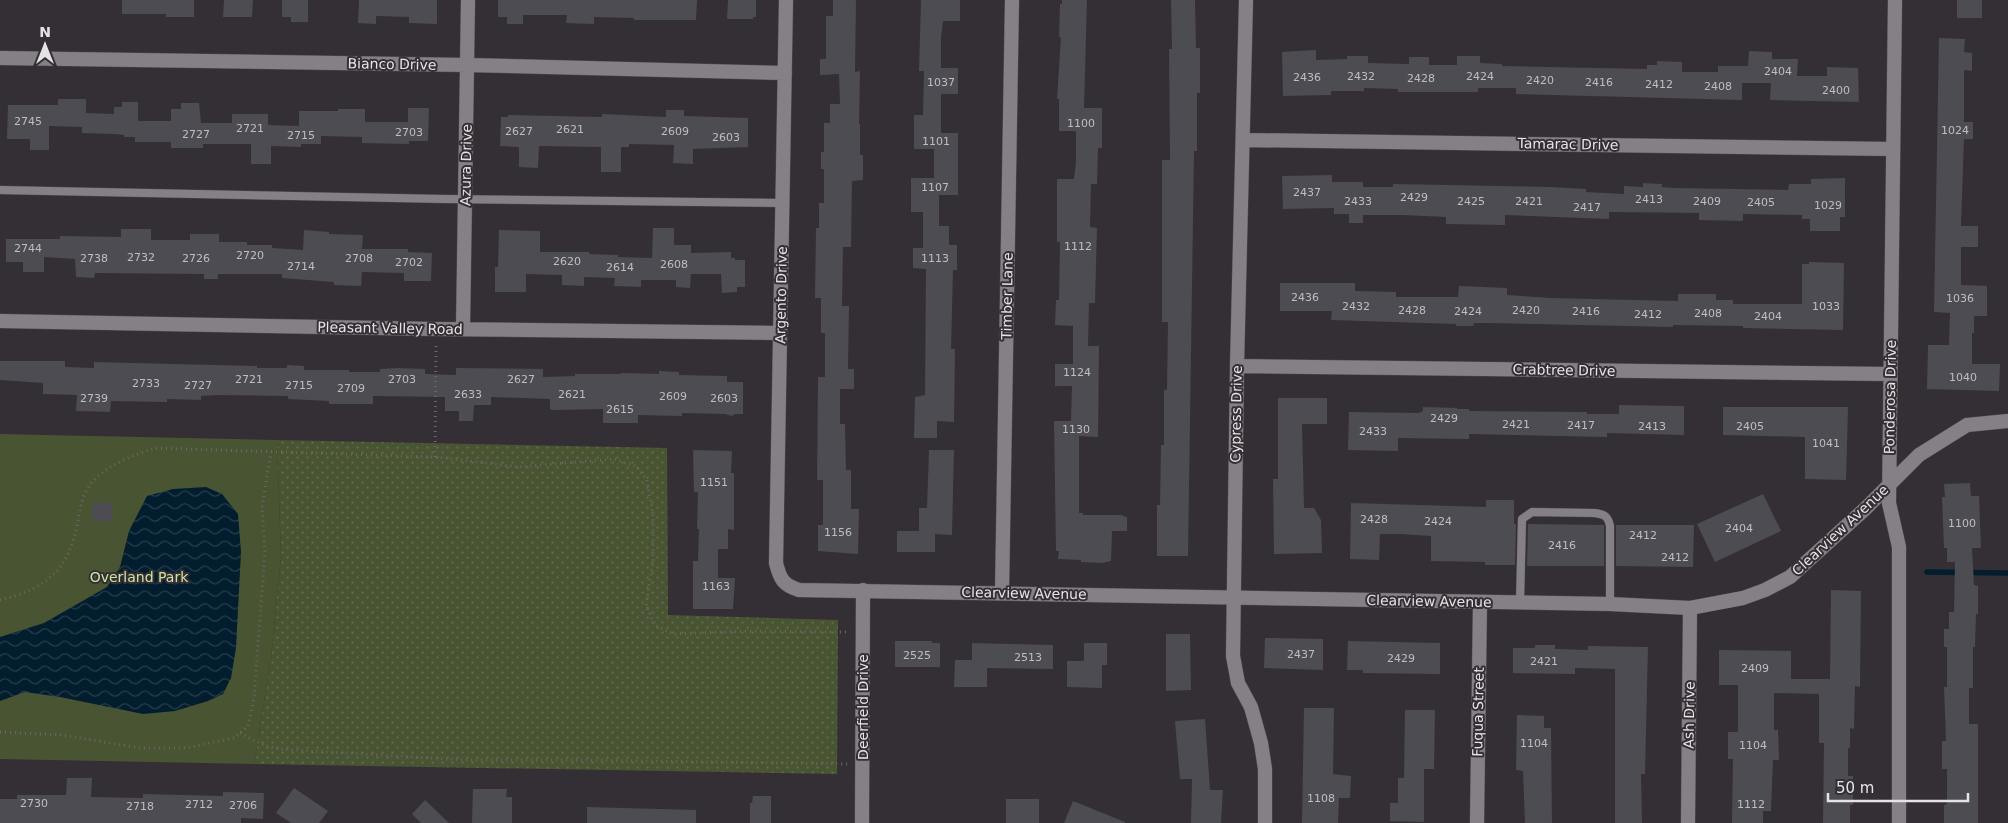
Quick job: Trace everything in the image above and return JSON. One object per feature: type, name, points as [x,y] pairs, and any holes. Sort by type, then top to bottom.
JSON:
[{"type":"street","name":"Azura Drive","points":[[463,329],[468,0]]},
{"type":"street","name":"Argento Drive","points":[[786,0],[776,563],[779,575],[788,586]]},
{"type":"street","name":"Timber Lane","points":[[1002,593],[1012,0]]},
{"type":"street","name":"Cypress Drive","points":[[1246,0],[1237,366],[1233,656],[1238,683],[1251,707],[1261,744],[1265,769],[1265,823]]},
{"type":"street","name":"Ponderosa Drive","points":[[1895,0],[1889,502],[1899,548],[1899,823]]},
{"type":"street","name":"Bianco Drive","points":[[0,58],[467,65],[785,73]]},
{"type":"street","name":"Tamarac Drive","points":[[1243,140],[1893,149]]},
{"type":"street","name":"Pleasant Valley Road","points":[[0,321],[780,333]]},
{"type":"street","name":"Crabtree Drive","points":[[1237,366],[1890,374]]},
{"type":"street","name":"Clearview Avenue","points":[[788,586],[800,590],[1610,604],[1690,608],[1742,598],[1765,590],[1790,577],[1866,508],[1920,454],[1967,425],[2008,421]]},
{"type":"street","name":"Deerfield Drive","points":[[862,823],[863,590]]},
{"type":"street","name":"Fuqua Street","points":[[1477,823],[1480,602]]},
{"type":"street","name":"Ash Drive","points":[[1688,823],[1690,608]]},
{"type":"lane","points":[[0,190],[782,203]]},
{"type":"lane","points":[[1520,603],[1522,519],[1532,512],[1594,513],[1603,514],[1609,519],[1610,604]]},
{"type":"path","points":[[435,457],[436,329]]},
{"type":"path","points":[[0,600],[21,595],[52,579],[70,551],[82,501],[94,480],[123,459],[155,448],[435,457],[519,467],[614,459],[636,466],[647,480],[653,514],[653,560],[646,606],[656,626],[674,634],[749,631],[863,632]]},
{"type":"path","points":[[0,732],[62,735],[140,748],[186,748],[234,738],[248,726],[254,698],[266,552],[262,508],[271,452]]},
{"type":"path","points":[[240,733],[265,746],[279,749],[465,760],[862,764]]},
{"type":"green space","name":"Overland Park","points":[[0,434],[277,440],[281,556],[271,658],[254,764],[0,759]]},
{"type":"green space","points":[[277,440],[667,448],[668,615],[838,620],[837,774],[254,764],[271,658],[281,556]]},
{"type":"water","points":[[206,487],[222,494],[238,514],[241,552],[236,648],[231,678],[223,694],[208,701],[175,711],[143,714],[25,692],[0,701],[0,637],[44,623],[107,587],[120,567],[129,531],[147,496],[173,489]]},
{"type":"building","points":[[122,0],[194,0],[194,17],[166,17],[166,14],[122,14]]},
{"type":"building","points":[[224,0],[253,0],[252,17],[223,17]]},
{"type":"building","points":[[282,0],[308,0],[308,22],[291,22],[291,17],[282,17]]},
{"type":"building","points":[[359,0],[437,0],[437,24],[409,23],[409,17],[376,16],[376,24],[358,23]]},
{"type":"building","points":[[498,0],[697,0],[696,20],[634,20],[634,18],[594,17],[594,24],[566,23],[567,15],[523,15],[523,24],[507,24],[507,17],[498,17]]},
{"type":"building","points":[[728,0],[756,0],[756,17],[753,17],[753,19],[727,19]]},
{"type":"building","points":[[833,0],[856,0],[855,72],[860,71],[859,124],[860,155],[863,155],[863,180],[852,181],[851,247],[843,247],[842,306],[849,306],[848,369],[854,369],[854,389],[840,389],[840,424],[845,424],[846,470],[851,470],[851,509],[859,509],[858,554],[818,551],[818,525],[823,525],[823,480],[817,480],[818,377],[825,377],[825,333],[821,333],[821,298],[815,298],[816,228],[819,228],[819,203],[824,203],[824,169],[821,169],[821,152],[824,152],[824,123],[830,123],[830,104],[840,104],[839,74],[820,75],[820,59],[826,59],[826,16],[833,16]]},
{"type":"building","points":[[921,0],[960,0],[960,21],[943,21],[941,38],[941,68],[958,68],[958,94],[941,94],[941,133],[958,133],[958,195],[939,195],[939,226],[949,226],[949,245],[957,245],[957,270],[953,270],[951,349],[955,349],[954,422],[937,421],[937,438],[914,438],[915,397],[925,395],[926,269],[913,268],[913,248],[923,248],[923,212],[911,212],[911,178],[934,178],[934,149],[914,149],[914,115],[923,115],[924,71],[919,71]]},
{"type":"building","points":[[1062,0],[1087,0],[1084,108],[1102,108],[1102,148],[1098,148],[1097,184],[1091,184],[1090,227],[1097,228],[1095,303],[1089,303],[1088,346],[1099,346],[1098,437],[1079,436],[1079,513],[1083,513],[1083,515],[1123,515],[1127,517],[1127,531],[1112,531],[1111,561],[1102,563],[1058,559],[1059,551],[1056,551],[1054,421],[1071,421],[1072,386],[1055,386],[1055,364],[1073,364],[1073,326],[1055,325],[1056,300],[1059,300],[1060,242],[1057,242],[1057,179],[1074,179],[1076,162],[1076,131],[1059,131],[1059,99],[1057,99],[1061,37],[1059,37],[1060,4],[1062,4]]},
{"type":"building","points":[[1171,0],[1195,0],[1196,48],[1200,48],[1200,93],[1197,93],[1197,151],[1194,151],[1188,556],[1157,556],[1157,505],[1160,505],[1161,445],[1164,445],[1164,390],[1167,390],[1168,322],[1162,322],[1162,160],[1170,160],[1169,49],[1172,49]]},
{"type":"building","points":[[1957,0],[1982,0],[1982,18],[1957,18]]},
{"type":"building","points":[[1939,38],[1965,39],[1964,52],[1972,53],[1972,71],[1964,70],[1964,122],[1973,122],[1973,139],[1964,139],[1961,226],[1978,226],[1978,247],[1961,247],[1961,285],[1987,286],[1987,316],[1974,316],[1972,364],[2000,364],[1999,391],[1927,389],[1928,345],[1949,345],[1950,313],[1934,312]]},
{"type":"building","points":[[1316,50],[1316,60],[1347,59],[1347,56],[1368,56],[1368,63],[1409,64],[1409,57],[1429,57],[1429,65],[1457,65],[1457,56],[1480,56],[1480,63],[1502,64],[1502,66],[1647,69],[1647,65],[1657,65],[1657,61],[1682,62],[1682,72],[1718,72],[1718,66],[1748,66],[1749,51],[1772,52],[1772,59],[1798,59],[1797,76],[1827,76],[1827,67],[1858,68],[1859,102],[1770,100],[1771,83],[1742,83],[1742,100],[1516,94],[1516,88],[1478,88],[1478,92],[1398,92],[1398,89],[1364,88],[1364,91],[1331,91],[1331,95],[1283,96],[1282,52]]},
{"type":"building","points":[[58,99],[86,99],[86,113],[114,114],[114,107],[122,107],[122,102],[138,102],[138,121],[171,121],[171,109],[181,109],[181,103],[199,103],[201,123],[232,123],[232,114],[268,114],[268,125],[299,126],[299,111],[365,109],[365,122],[408,122],[408,108],[429,108],[428,141],[409,141],[409,144],[362,143],[362,137],[321,136],[321,144],[301,144],[301,147],[271,146],[271,164],[251,164],[251,144],[203,144],[203,148],[171,148],[171,142],[135,142],[135,137],[124,137],[124,135],[82,133],[82,127],[49,126],[49,150],[30,150],[30,139],[7,139],[8,105],[58,105]]},
{"type":"building","points":[[666,110],[684,110],[684,116],[748,118],[748,147],[693,149],[693,164],[673,163],[674,145],[629,144],[629,147],[621,147],[621,172],[601,172],[601,147],[539,146],[538,168],[519,167],[519,147],[500,146],[501,117],[508,117],[508,115],[602,117],[602,114],[666,117]]},
{"type":"building","points":[[1332,175],[1332,182],[1363,182],[1363,187],[1393,187],[1393,184],[1551,187],[1586,189],[1586,192],[1624,194],[1624,186],[1643,187],[1643,183],[1662,184],[1662,187],[1675,188],[1788,190],[1789,184],[1811,184],[1811,179],[1845,178],[1845,217],[1840,217],[1840,231],[1810,231],[1810,219],[1802,219],[1802,215],[1743,214],[1743,221],[1699,220],[1699,213],[1609,212],[1609,219],[1505,215],[1505,225],[1446,224],[1446,217],[1402,215],[1363,215],[1363,223],[1349,223],[1349,214],[1334,214],[1334,208],[1283,209],[1282,176]]},
{"type":"building","points":[[653,228],[674,228],[674,245],[691,245],[691,253],[731,252],[731,258],[745,260],[745,287],[737,287],[737,292],[722,293],[721,274],[691,274],[690,288],[676,287],[676,280],[641,280],[641,287],[614,286],[615,278],[584,277],[584,286],[562,285],[562,275],[526,274],[526,292],[495,292],[495,267],[498,267],[499,230],[540,231],[540,252],[589,252],[589,254],[618,255],[618,257],[652,258]]},
{"type":"building","points":[[121,229],[151,229],[151,240],[190,240],[190,234],[219,234],[219,242],[247,242],[247,245],[272,245],[272,248],[303,250],[304,230],[329,232],[329,234],[363,235],[362,249],[408,249],[408,252],[432,253],[431,281],[404,281],[404,273],[362,272],[361,286],[334,285],[334,282],[282,278],[282,274],[218,274],[218,279],[204,279],[204,274],[95,273],[94,278],[76,277],[75,259],[44,257],[44,272],[23,272],[23,262],[6,262],[6,239],[60,239],[60,236],[121,237]]},
{"type":"building","points":[[1809,262],[1844,263],[1843,330],[1743,328],[1743,326],[1673,325],[1673,327],[1491,323],[1456,326],[1456,324],[1331,320],[1332,311],[1280,311],[1280,283],[1355,283],[1355,291],[1396,292],[1396,297],[1458,297],[1459,286],[1507,288],[1507,295],[1551,298],[1678,301],[1678,294],[1716,294],[1716,300],[1733,300],[1733,304],[1802,304],[1802,264],[1809,264]]},
{"type":"building","points":[[0,361],[65,361],[65,367],[94,368],[94,362],[257,366],[257,368],[287,368],[287,365],[304,366],[304,370],[349,370],[349,372],[380,372],[380,369],[398,368],[425,369],[425,374],[456,375],[456,368],[543,369],[543,377],[575,376],[575,374],[659,374],[659,371],[679,372],[679,375],[727,376],[727,382],[743,382],[743,414],[732,416],[725,414],[682,413],[682,416],[638,415],[638,423],[603,423],[603,409],[553,410],[550,409],[550,399],[491,397],[491,405],[474,405],[473,421],[459,421],[459,411],[445,411],[445,397],[373,396],[373,404],[329,404],[329,401],[288,399],[288,396],[219,395],[201,396],[201,400],[167,399],[167,402],[111,401],[110,412],[76,411],[77,395],[43,394],[43,383],[0,380]]},
{"type":"building","points":[[1278,398],[1327,398],[1327,424],[1302,424],[1304,508],[1314,508],[1321,520],[1322,553],[1274,554],[1273,479],[1278,479]]},
{"type":"building","points":[[1619,405],[1684,406],[1684,435],[1607,433],[1607,437],[1469,434],[1469,439],[1398,438],[1398,451],[1348,450],[1349,412],[1419,413],[1423,411],[1423,407],[1469,409],[1469,411],[1619,414]]},
{"type":"building","points":[[1723,407],[1848,407],[1846,480],[1805,479],[1805,437],[1723,435]]},
{"type":"building","points":[[693,450],[732,451],[731,473],[734,473],[734,530],[728,529],[728,549],[718,549],[718,578],[735,578],[733,609],[693,609],[693,561],[698,561],[699,529],[697,529],[698,492],[694,492]]},
{"type":"building","points":[[929,450],[954,450],[952,535],[935,534],[935,552],[897,552],[897,531],[919,531],[919,508],[927,508]]},
{"type":"building","points":[[1970,483],[1971,496],[1979,496],[1981,548],[1972,548],[1974,585],[1978,586],[1978,614],[1976,614],[1975,647],[1973,647],[1973,688],[1969,688],[1969,724],[1978,724],[1978,823],[1944,823],[1944,805],[1947,804],[1947,769],[1942,769],[1942,741],[1946,741],[1944,687],[1947,687],[1947,647],[1944,647],[1944,629],[1949,629],[1949,612],[1954,612],[1955,562],[1947,562],[1947,548],[1944,548],[1942,497],[1945,497],[1944,484]]},
{"type":"building","points":[[1763,494],[1781,531],[1715,562],[1697,524]]},
{"type":"building","points":[[1486,500],[1514,500],[1514,524],[1516,524],[1515,565],[1485,565],[1485,562],[1431,561],[1431,536],[1400,534],[1380,534],[1379,560],[1350,559],[1351,503],[1486,507]]},
{"type":"building","points":[[93,502],[112,503],[112,521],[92,521]]},
{"type":"building","points":[[1528,524],[1604,525],[1604,566],[1527,566]]},
{"type":"building","points":[[1616,525],[1694,525],[1693,567],[1616,566]]},
{"type":"building","points":[[1831,590],[1861,591],[1860,687],[1855,686],[1854,729],[1850,728],[1850,748],[1848,748],[1848,776],[1853,776],[1853,805],[1850,805],[1850,823],[1823,823],[1824,743],[1819,743],[1819,694],[1774,693],[1774,730],[1778,730],[1779,760],[1773,760],[1771,811],[1763,811],[1763,823],[1732,823],[1733,759],[1728,759],[1728,732],[1738,732],[1738,685],[1719,685],[1719,650],[1791,651],[1791,679],[1830,679]]},
{"type":"building","points":[[1166,634],[1190,634],[1191,690],[1166,691]]},
{"type":"building","points":[[1265,638],[1323,639],[1323,670],[1264,668]]},
{"type":"building","points":[[895,641],[932,641],[932,643],[940,643],[940,667],[895,667]]},
{"type":"building","points":[[1348,641],[1440,643],[1440,674],[1363,673],[1363,670],[1347,670]]},
{"type":"building","points":[[972,643],[1053,645],[1053,669],[987,668],[987,687],[954,687],[955,660],[972,660]]},
{"type":"building","points":[[1084,643],[1107,643],[1107,665],[1102,665],[1102,688],[1067,687],[1067,661],[1084,661]]},
{"type":"building","points":[[1535,645],[1555,645],[1555,649],[1588,650],[1588,646],[1648,647],[1645,774],[1641,774],[1642,823],[1615,823],[1615,669],[1575,668],[1575,674],[1513,673],[1513,648],[1535,648]]},
{"type":"building","points":[[1304,708],[1334,708],[1333,774],[1351,776],[1350,798],[1339,798],[1338,823],[1302,823]]},
{"type":"building","points":[[1405,710],[1435,710],[1434,769],[1424,769],[1424,822],[1390,821],[1390,803],[1398,803],[1398,778],[1404,778]]},
{"type":"building","points":[[1517,715],[1544,716],[1544,728],[1551,728],[1552,823],[1525,823],[1523,771],[1516,770]]},
{"type":"building","points":[[1205,719],[1210,790],[1223,790],[1221,823],[1191,823],[1192,779],[1180,779],[1175,721]]},
{"type":"building","points":[[67,778],[92,778],[91,797],[143,798],[143,794],[223,796],[223,792],[264,793],[263,819],[241,818],[241,823],[0,823],[0,799],[17,799],[17,795],[66,795]]},
{"type":"building","points":[[294,788],[328,811],[319,823],[291,823],[276,813]]},
{"type":"building","points":[[473,789],[507,789],[506,797],[512,797],[512,823],[472,823]]},
{"type":"building","points":[[753,796],[771,796],[771,823],[750,823],[750,803],[752,803]]},
{"type":"building","points":[[1006,799],[1039,799],[1039,823],[1006,823]]},
{"type":"building","points":[[425,800],[449,823],[421,823],[412,814]]},
{"type":"building","points":[[1073,801],[1125,822],[1125,823],[1064,823]]},
{"type":"building","points":[[587,807],[696,810],[696,823],[587,823]]},
{"type":"waterway","points":[[1927,572],[2008,573]]}]
